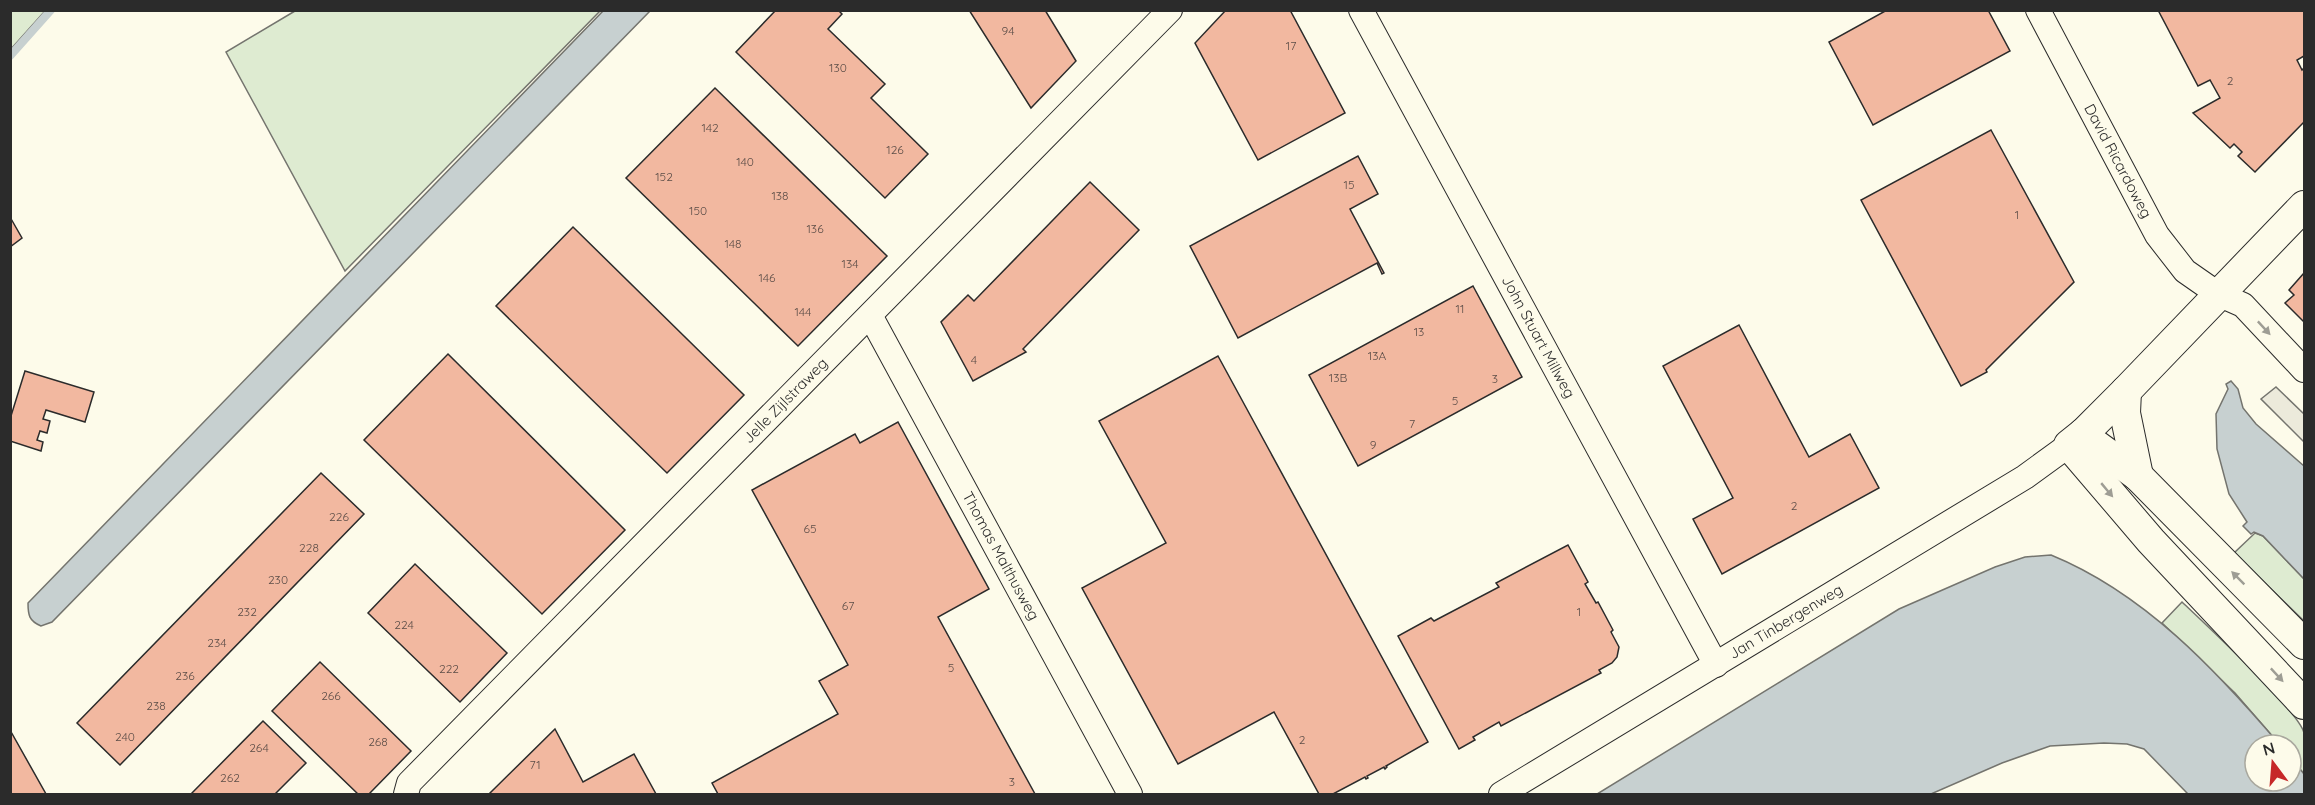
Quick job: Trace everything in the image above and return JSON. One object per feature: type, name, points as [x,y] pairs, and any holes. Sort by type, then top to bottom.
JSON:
[{"type":"street","name":"Jelle Zijlstraweg","points":[[406,795],[409,783],[1170,10]]},
{"type":"street","name":"John Stuart Millweg","points":[[1361,10],[1716,664]]},
{"type":"street","name":"David Ricardoweg","points":[[2038,10],[2157,235],[2185,271],[2218,294]]},
{"type":"street","name":"Jan Tinbergenweg","points":[[1502,795],[2025,477],[2077,439],[2304,206]]},
{"type":"street","points":[[2218,294],[2243,305],[2304,370]]},
{"type":"street","name":"Thomas Malthusweg","points":[[871,316],[1130,795]]},
{"type":"street","points":[[2304,381],[2304,391]]},
{"type":"street","points":[[2126,391],[2126,413],[2138,476]]},
{"type":"street","points":[[2077,439],[2093,443],[2138,476],[2304,644]]},
{"type":"street","points":[[2077,439],[2151,541],[2304,704]]},
{"type":"green space","points":[[10,11],[45,11],[11,49]]},
{"type":"green space","points":[[295,11],[600,11],[345,271],[226,52]]},
{"type":"green space","points":[[2255,533],[2263,536],[2304,579],[2304,621],[2234,553]]},
{"type":"green space","points":[[2182,602],[2269,687],[2286,706],[2304,733],[2304,774],[2303,733],[2270,733],[2235,693],[2162,623]]},
{"type":"shaded area","points":[[603,11],[650,11],[52,622],[41,626],[34,622],[29,614],[28,603]]},
{"type":"shaded area","points":[[2231,381],[2238,389],[2243,408],[2256,424],[2304,466],[2304,579],[2263,536],[2254,532],[2251,534],[2243,526],[2247,522],[2229,494],[2217,449],[2216,414],[2228,389],[2226,384]]},
{"type":"shaded area","points":[[2276,387],[2304,414],[2304,442],[2261,399]]},
{"type":"shaded area","points":[[2051,555],[2117,590],[2176,636],[2230,689],[2269,733],[2243,733],[2243,793],[2303,793],[2303,773],[2304,794],[2188,794],[2144,749],[2127,744],[2104,743],[2050,746],[2002,763],[1931,794],[1597,794],[1899,609],[1995,567],[2025,557]]},
{"type":"building","points":[[776,10],[838,10],[842,14],[828,29],[885,84],[871,98],[928,154],[885,198],[736,52]]},
{"type":"building","points":[[969,10],[1045,10],[1076,61],[1031,108]]},
{"type":"building","points":[[1226,10],[1290,10],[1345,113],[1258,160],[1195,43]]},
{"type":"building","points":[[1887,10],[1988,10],[2010,51],[1873,125],[1829,42]]},
{"type":"building","points":[[2158,10],[2304,10],[2304,56],[2297,60],[2302,70],[2304,68],[2304,122],[2255,172],[2238,156],[2242,152],[2234,144],[2230,148],[2193,113],[2220,98],[2210,80],[2198,86]]},
{"type":"building","points":[[715,88],[887,256],[798,346],[626,178]]},
{"type":"building","points":[[1991,130],[2074,282],[1986,370],[1987,372],[1961,386],[1861,200]]},
{"type":"building","points":[[1358,156],[1378,194],[1350,209],[1384,273],[1382,274],[1377,263],[1238,338],[1190,246]]},
{"type":"building","points":[[1090,182],[1139,230],[1023,349],[1026,352],[973,381],[941,322],[968,295],[974,301]]},
{"type":"building","points":[[10,217],[22,238],[10,247]]},
{"type":"building","points":[[573,227],[744,395],[667,473],[496,306]]},
{"type":"building","points":[[2304,273],[2304,322],[2285,303],[2294,295],[2289,290]]},
{"type":"building","points":[[1473,286],[1522,377],[1358,466],[1309,375]]},
{"type":"building","points":[[1739,325],[1809,457],[1850,434],[1879,488],[1722,574],[1693,519],[1733,498],[1663,366]]},
{"type":"building","points":[[448,354],[625,530],[542,614],[364,440]]},
{"type":"building","points":[[1218,356],[1428,742],[1386,766],[1385,769],[1384,767],[1367,776],[1368,778],[1365,777],[1333,794],[1319,794],[1274,712],[1178,764],[1082,588],[1166,543],[1099,421]]},
{"type":"building","points":[[25,371],[94,392],[85,422],[46,410],[43,419],[50,421],[47,433],[40,431],[37,440],[43,442],[41,451],[10,441],[10,419]]},
{"type":"building","points":[[898,422],[989,589],[938,617],[1035,794],[718,794],[712,783],[838,714],[819,681],[848,665],[752,490],[855,434],[860,443]]},
{"type":"building","points":[[321,473],[364,514],[120,765],[77,723]]},
{"type":"building","points":[[1568,545],[1588,582],[1585,584],[1613,630],[1611,632],[1619,647],[1617,657],[1612,663],[1599,670],[1601,673],[1501,726],[1499,722],[1473,737],[1475,740],[1459,749],[1398,636],[1431,618],[1434,621],[1499,587],[1496,583]]},
{"type":"building","points":[[415,564],[507,653],[460,702],[368,613]]},
{"type":"building","points":[[320,662],[411,751],[369,794],[358,794],[272,711]]},
{"type":"building","points":[[263,721],[306,763],[275,794],[191,794]]},
{"type":"building","points":[[555,729],[583,782],[634,754],[656,794],[489,794]]},
{"type":"building","points":[[10,730],[46,794],[10,794]]},
{"type":"waterway","points":[[10,56],[51,10]]}]
